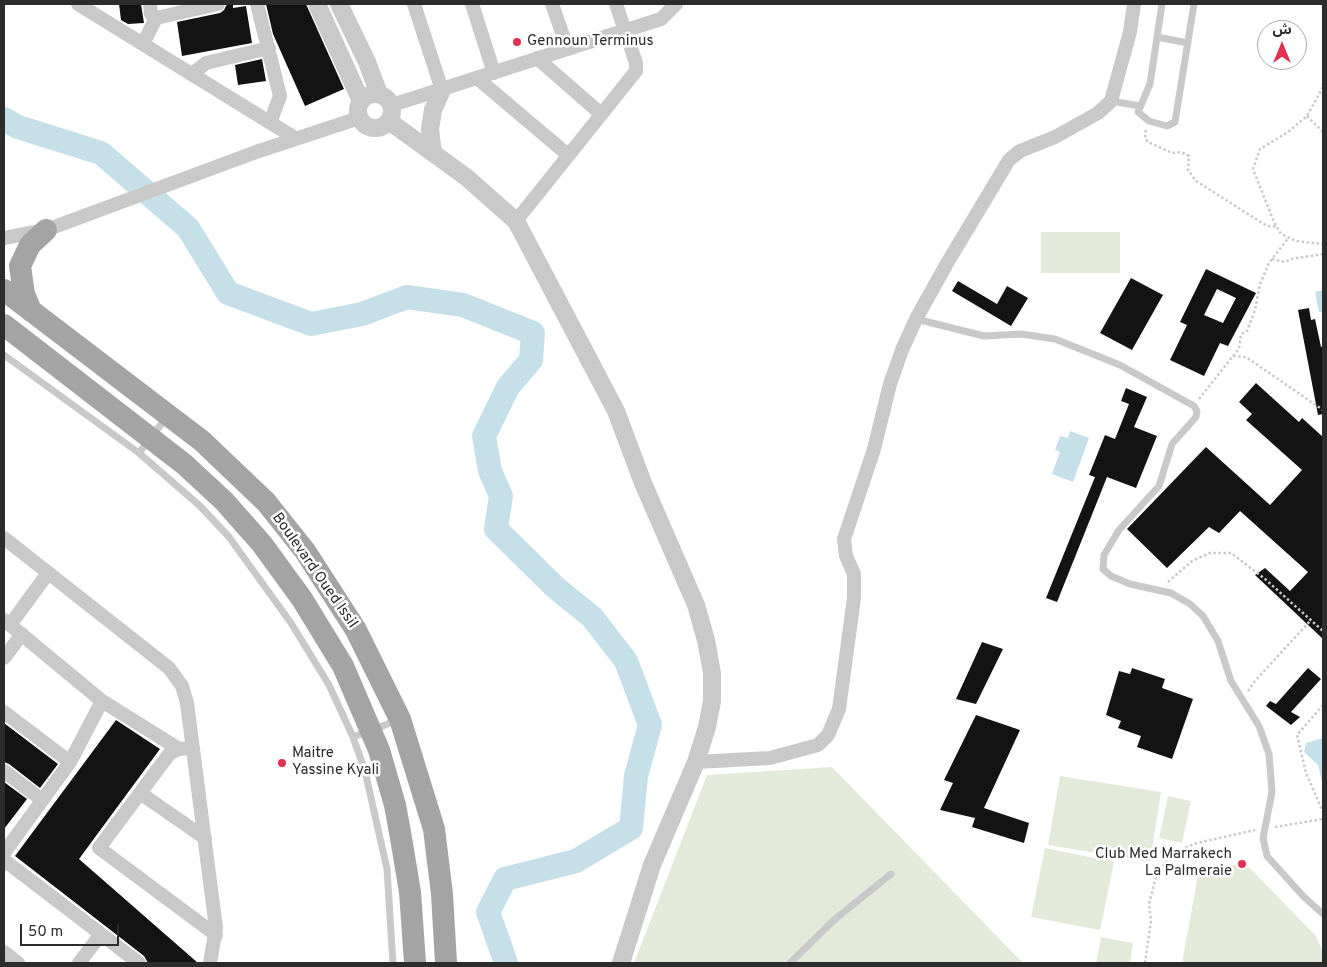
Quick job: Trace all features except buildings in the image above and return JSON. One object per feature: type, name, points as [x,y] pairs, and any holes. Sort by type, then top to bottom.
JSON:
[{"type":"main road","points":[[32,312],[24,294],[20,266],[30,245],[46,230]]},
{"type":"main road","name":"Boulevard Oued Issil","points":[[4,290],[202,441],[266,502],[304,551],[356,630],[400,719],[434,829],[442,894],[446,963]]},
{"type":"main road","name":"Boulevard Oued Issil","points":[[4,325],[144,445],[184,464],[224,501],[262,544],[330,643],[342,666],[362,733],[379,750],[395,805],[410,892],[416,963]]},
{"type":"street","points":[[78,4],[295,138]]},
{"type":"street","points":[[150,4],[151,14],[156,18]]},
{"type":"street","points":[[143,44],[156,18],[200,5],[218,4]]},
{"type":"street","points":[[257,4],[280,96],[270,123]]},
{"type":"street","points":[[317,4],[366,126],[378,128],[386,107],[339,4]]},
{"type":"street","points":[[414,4],[442,90],[434,110],[430,129],[433,153]]},
{"type":"street","points":[[472,4],[494,73]]},
{"type":"street","points":[[552,4],[567,47]]},
{"type":"street","points":[[516,221],[636,71],[636,63],[616,4]]},
{"type":"street","points":[[386,107],[494,73],[567,47],[661,19],[676,4]]},
{"type":"street","points":[[696,762],[770,758],[802,750],[818,745],[832,728],[839,709],[854,598],[854,574],[846,556],[845,533],[874,449],[890,384],[916,319],[1009,160],[1020,151],[1055,137],[1098,113],[1111,101],[1130,32],[1134,4]]},
{"type":"street","points":[[192,74],[206,63],[269,48]]},
{"type":"street","points":[[537,58],[601,114]]},
{"type":"street","points":[[477,78],[568,155]]},
{"type":"street","points":[[4,238],[46,230],[295,138],[360,109],[366,97],[386,107],[433,153],[486,194],[516,221],[616,411],[646,492],[696,605],[706,640],[712,673],[712,701],[708,727],[696,762],[652,865],[621,963]]},
{"type":"street","points":[[4,538],[169,668],[178,678],[187,702],[186,748],[204,838],[216,935],[210,963]]},
{"type":"street","points":[[48,573],[7,622],[102,701],[186,748]]},
{"type":"street","points":[[4,658],[22,634]]},
{"type":"street","points":[[4,853],[70,762],[102,701]]},
{"type":"street","points":[[4,712],[70,762]]},
{"type":"street","points":[[186,748],[170,754],[100,844],[101,851],[216,935]]},
{"type":"street","points":[[4,771],[42,800]]},
{"type":"street","points":[[140,793],[204,838]]},
{"type":"street","points":[[4,860],[139,963]]},
{"type":"street","points":[[79,963],[101,934]]},
{"type":"lane","points":[[1162,4],[1150,84],[1138,112],[1149,121],[1167,126],[1175,122],[1194,4]]},
{"type":"lane","points":[[1157,37],[1188,43]]},
{"type":"lane","points":[[1111,101],[1140,106]]},
{"type":"lane","points":[[916,319],[984,336],[1021,334],[1055,339],[1120,365],[1194,406],[1197,411],[1196,417],[1172,444],[1159,486],[1119,530],[1104,555],[1104,569],[1112,576],[1130,584],[1160,590],[1180,597],[1204,616],[1218,641],[1231,681],[1259,726],[1269,754],[1272,792],[1263,838],[1267,856],[1303,896],[1323,914]]},
{"type":"lane","points":[[4,354],[144,445],[168,416]]},
{"type":"lane","points":[[393,963],[388,869],[374,804],[362,733],[400,719]]},
{"type":"lane","points":[[790,963],[834,920],[890,874]]},
{"type":"path","points":[[1323,87],[1307,116],[1288,132],[1260,149],[1253,169],[1281,234],[1296,241],[1323,244]]},
{"type":"path","points":[[1307,116],[1323,132]]},
{"type":"path","points":[[1149,121],[1145,138],[1148,142],[1172,153],[1186,153],[1189,156],[1188,170],[1196,181],[1267,226],[1277,227]]},
{"type":"path","points":[[1194,406],[1238,349],[1242,334],[1247,331],[1260,284],[1272,259],[1289,237]]},
{"type":"path","points":[[1272,259],[1285,262],[1291,259],[1323,254]]},
{"type":"path","points":[[1233,356],[1246,357],[1323,410]]},
{"type":"path","points":[[1160,590],[1192,561],[1210,553],[1230,553],[1265,579],[1323,631]]},
{"type":"path","points":[[1243,699],[1254,681],[1311,620]]},
{"type":"path","points":[[1323,705],[1297,735],[1306,773],[1316,800],[1323,812]]},
{"type":"path","points":[[1145,963],[1151,921],[1150,904],[1155,880],[1166,863],[1179,850],[1197,843],[1240,832],[1323,819]]},
{"type":"green space","points":[[1041,232],[1120,232],[1120,273],[1041,273]]},
{"type":"green space","points":[[832,767],[1023,963],[634,963],[707,775]]},
{"type":"green space","points":[[1060,776],[1161,792],[1150,862],[1048,845]]},
{"type":"green space","points":[[1168,796],[1191,801],[1182,843],[1159,838]]},
{"type":"green space","points":[[1045,848],[1114,862],[1100,930],[1031,917]]},
{"type":"green space","points":[[1244,862],[1316,936],[1323,952],[1323,963],[1182,963],[1198,875]]},
{"type":"green space","points":[[1101,937],[1133,943],[1130,963],[1096,963]]},
{"type":"water","points":[[1323,290],[1323,312],[1319,312],[1315,292]]},
{"type":"water","points":[[1070,431],[1089,438],[1073,482],[1052,474],[1060,452],[1055,450],[1060,436],[1068,438]]},
{"type":"water","points":[[1323,738],[1323,786],[1318,765],[1304,752],[1306,743]]},
{"type":"waterway","points":[[4,119],[18,127],[101,153],[188,228],[228,293],[311,324],[362,314],[407,297],[463,305],[533,333],[531,360],[508,387],[484,436],[490,471],[501,496],[496,529],[556,588],[592,617],[626,661],[650,725],[636,776],[631,828],[576,861],[505,879],[488,912],[506,963]]},
{"type":"place","name":"Gennoun Terminus","points":[[517,42]]},
{"type":"place","name":"Maitre Yassine Kyali","points":[[282,763]]},
{"type":"place","name":"Club Med Marrakech La Palmeraie","points":[[1242,864]]}]
